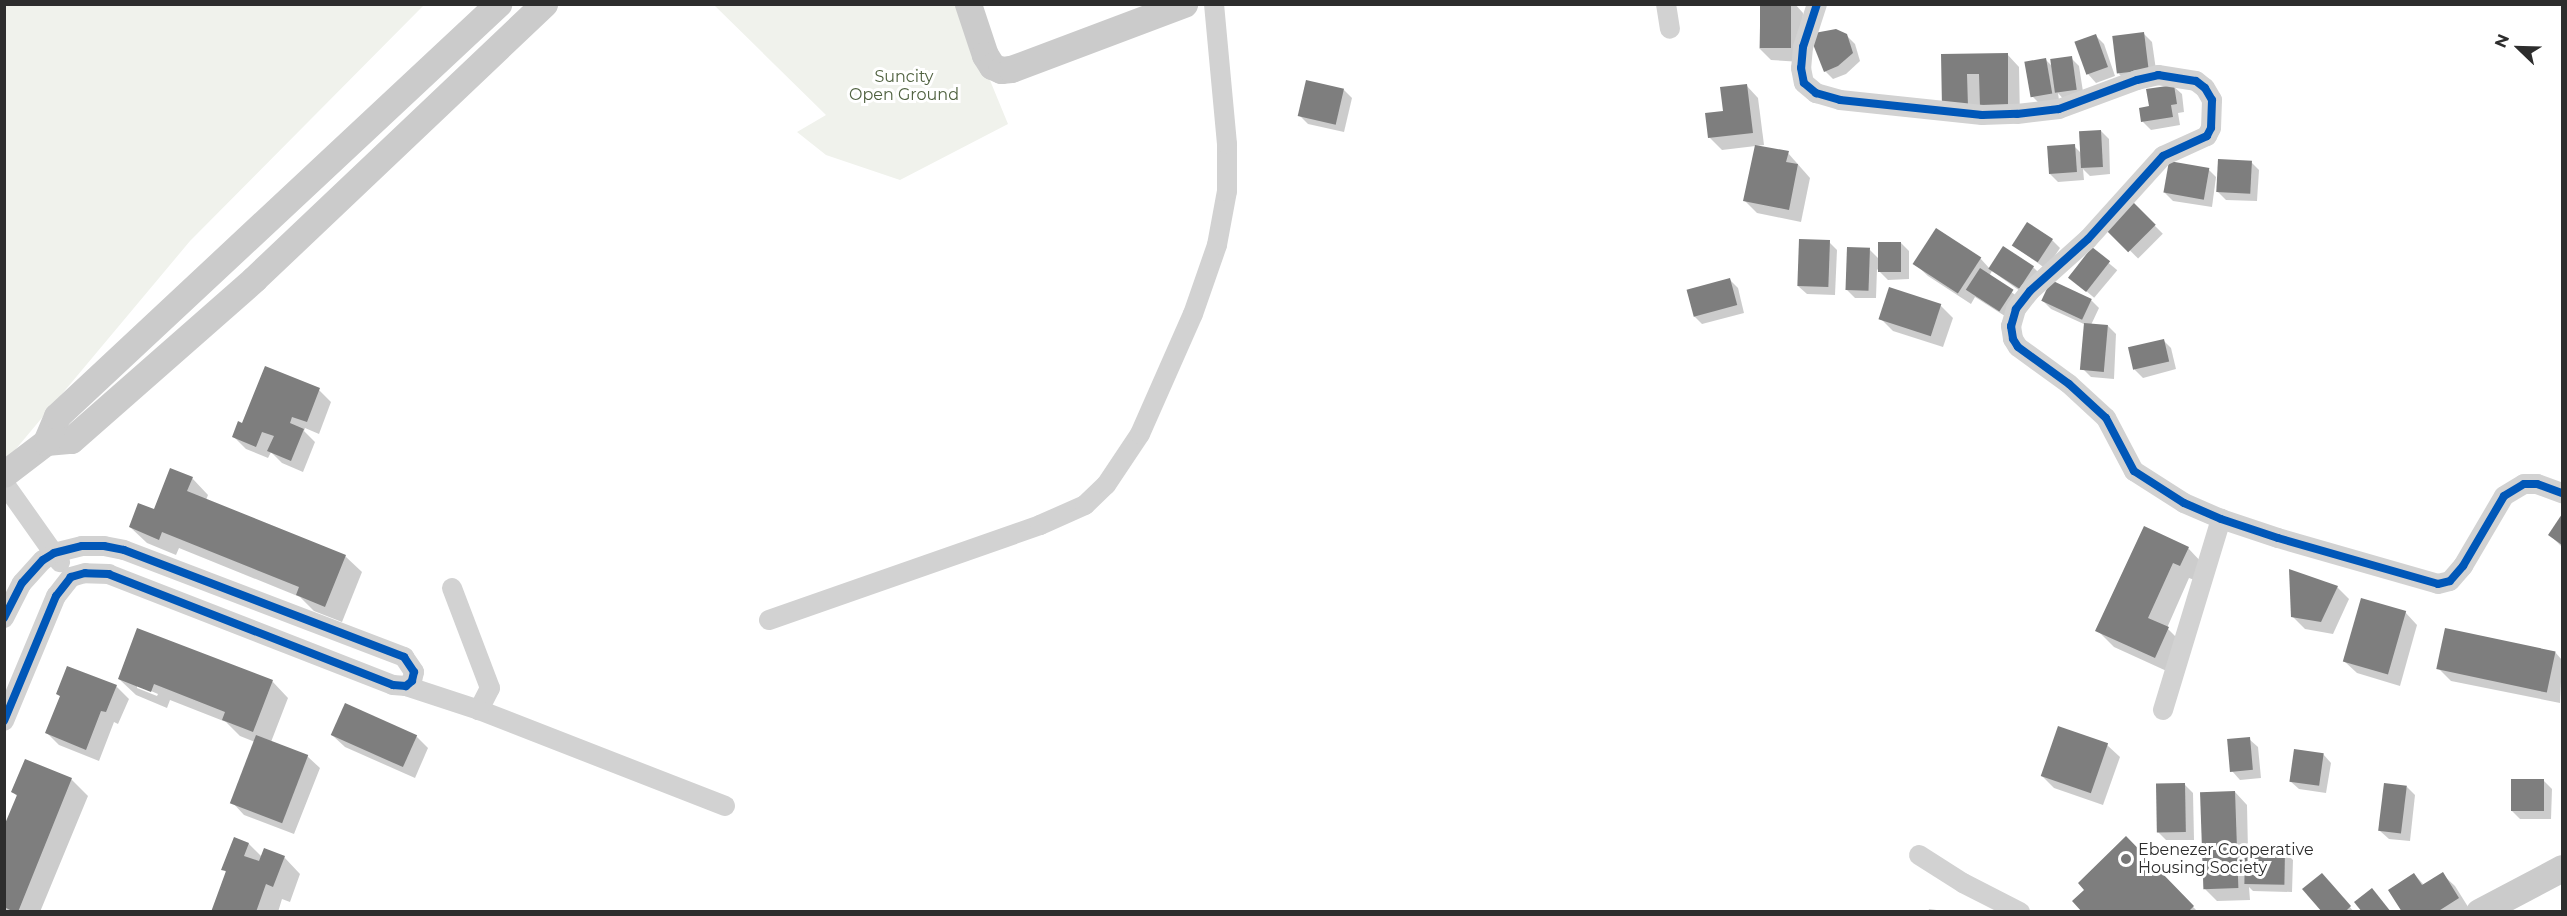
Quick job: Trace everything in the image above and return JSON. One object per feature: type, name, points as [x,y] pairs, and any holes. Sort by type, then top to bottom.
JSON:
[{"type":"street","points":[[4,474],[46,442],[57,416],[498,4]]},
{"type":"street","points":[[46,442],[71,440],[254,279],[544,4]]},
{"type":"street","points":[[968,4],[985,55],[992,66],[1001,70],[1011,69],[1184,4]]},
{"type":"street","points":[[769,620],[1040,525],[1085,505],[1106,485],[1140,434],[1193,314],[1217,245],[1227,191],[1227,144],[1214,4]]},
{"type":"street","points":[[1666,4],[1670,29]]},
{"type":"street","points":[[1816,4],[1803,47],[1802,75],[1804,82],[1816,93],[1840,100],[1982,115],[2017,114],[2059,110],[2137,80],[2157,75],[2196,81],[2205,88],[2212,99],[2211,128],[2207,136],[2163,156],[2088,238],[2030,291],[2016,309],[2012,326],[2013,339],[2018,347],[2069,384],[2106,418],[2134,471],[2184,503],[2221,519],[2278,538],[2438,584],[2450,580],[2463,566],[2504,496],[2524,484],[2536,484],[2562,493]]},
{"type":"street","points":[[4,483],[71,577]]},
{"type":"street","points":[[2163,710],[2221,519]]},
{"type":"street","points":[[7,605],[50,548],[104,546],[124,550],[404,657],[414,672],[412,681],[406,686]]},
{"type":"street","points":[[4,720],[56,596],[71,577],[85,573],[109,574],[393,685],[406,686],[479,710],[725,807]]},
{"type":"street","points":[[452,588],[490,688],[479,710]]},
{"type":"street","points":[[1919,855],[1963,883],[2020,912]]},
{"type":"street","points":[[2479,912],[2562,868]]},
{"type":"green space","points":[[5,5],[424,5],[190,241],[5,462]]},
{"type":"green space","name":"Suncity Open Ground","points":[[714,5],[959,5],[1008,124],[900,180],[826,155],[797,132],[826,115]]},
{"type":"building","points":[[1760,4],[1791,4],[1791,48],[1760,48]]},
{"type":"building","points":[[1836,29],[1847,34],[1853,53],[1838,66],[1824,72],[1809,34]]},
{"type":"building","points":[[2144,32],[2149,70],[2117,74],[2112,36]]},
{"type":"building","points":[[2096,34],[2108,67],[2086,75],[2074,42]]},
{"type":"building","points":[[2008,53],[2008,107],[1980,107],[1979,74],[1967,74],[1968,107],[1942,108],[1941,54]]},
{"type":"building","points":[[2072,56],[2077,90],[2055,93],[2050,59]]},
{"type":"building","points":[[2046,58],[2052,93],[2031,97],[2024,62]]},
{"type":"building","points":[[1306,80],[1344,89],[1336,125],[1298,116]]},
{"type":"building","points":[[1747,84],[1753,133],[1708,138],[1705,113],[1723,111],[1720,87]]},
{"type":"building","points":[[2174,85],[2177,104],[2171,105],[2173,117],[2141,122],[2139,108],[2149,106],[2146,89]]},
{"type":"building","points":[[2101,130],[2103,167],[2081,168],[2079,131]]},
{"type":"building","points":[[2075,144],[2077,172],[2049,174],[2047,146]]},
{"type":"building","points":[[1755,145],[1789,151],[1786,162],[1798,164],[1789,210],[1743,201]]},
{"type":"building","points":[[2218,159],[2252,161],[2250,194],[2216,192]]},
{"type":"building","points":[[2169,161],[2209,168],[2204,200],[2163,193]]},
{"type":"building","points":[[2131,200],[2156,225],[2128,252],[2103,228]]},
{"type":"building","points":[[2027,222],[2053,239],[2038,262],[2012,245]]},
{"type":"building","points":[[1936,228],[1981,257],[1958,293],[1913,264]]},
{"type":"building","points":[[1799,239],[1830,240],[1828,287],[1797,286]]},
{"type":"building","points":[[1878,242],[1901,242],[1901,272],[1878,272]]},
{"type":"building","points":[[2003,246],[2034,266],[2019,289],[1988,269]]},
{"type":"building","points":[[1847,247],[1870,248],[1868,291],[1845,290]]},
{"type":"building","points":[[2092,247],[2110,261],[2086,292],[2068,278]]},
{"type":"building","points":[[1980,268],[2014,290],[1999,312],[1966,290]]},
{"type":"building","points":[[1730,278],[1737,305],[1694,317],[1687,290]]},
{"type":"building","points":[[2051,280],[2092,299],[2082,320],[2041,301]]},
{"type":"building","points":[[1889,287],[1941,304],[1931,336],[1878,319]]},
{"type":"building","points":[[2084,323],[2108,325],[2104,372],[2080,370]]},
{"type":"building","points":[[2164,339],[2169,361],[2133,370],[2128,347]]},
{"type":"building","points":[[265,366],[320,388],[307,422],[292,417],[290,423],[304,429],[291,461],[267,451],[274,436],[262,432],[256,447],[232,437],[238,421],[242,423]]},
{"type":"building","points":[[170,468],[193,477],[187,491],[346,555],[325,607],[296,595],[299,587],[162,532],[159,540],[129,527],[138,503],[154,509]]},
{"type":"building","points":[[2562,514],[2562,545],[2548,535]]},
{"type":"building","points":[[2144,526],[2189,547],[2180,566],[2173,563],[2148,618],[2169,627],[2155,658],[2095,631]]},
{"type":"building","points":[[2289,569],[2338,586],[2321,622],[2291,617]]},
{"type":"building","points":[[2361,598],[2406,611],[2388,674],[2343,661]]},
{"type":"building","points":[[137,628],[273,680],[253,732],[222,720],[225,712],[154,684],[151,692],[118,679]]},
{"type":"building","points":[[2445,628],[2556,651],[2547,693],[2436,669]]},
{"type":"building","points":[[67,666],[117,685],[106,712],[101,711],[86,750],[45,733],[60,696],[56,694]]},
{"type":"building","points":[[345,703],[417,735],[403,767],[331,735]]},
{"type":"building","points":[[2058,726],[2108,743],[2091,793],[2041,776]]},
{"type":"building","points":[[256,735],[308,755],[282,823],[230,803]]},
{"type":"building","points":[[2250,737],[2253,770],[2230,772],[2227,739]]},
{"type":"building","points":[[2294,749],[2324,753],[2319,786],[2289,782]]},
{"type":"building","points":[[25,759],[72,778],[18,912],[14,912],[4,907],[4,826],[17,795],[11,792]]},
{"type":"building","points":[[2511,779],[2544,779],[2544,811],[2511,811]]},
{"type":"building","points":[[2185,783],[2186,832],[2157,832],[2156,784]]},
{"type":"building","points":[[2384,783],[2407,786],[2401,833],[2378,831]]},
{"type":"building","points":[[2235,791],[2238,888],[2203,889],[2200,792]]},
{"type":"building","name":"Ebenezer Cooperative Housing Society","points":[[2126,836],[2194,906],[2188,912],[2082,912],[2072,901],[2084,890],[2078,883]]},
{"type":"building","points":[[234,837],[249,843],[244,856],[259,861],[264,848],[285,856],[273,887],[266,884],[256,912],[211,912],[226,871],[221,870]]},
{"type":"building","points":[[2245,849],[2285,850],[2284,885],[2244,884]]},
{"type":"building","points":[[2443,872],[2459,898],[2437,912],[2402,912],[2388,890],[2414,873],[2422,885]]},
{"type":"building","points":[[2322,873],[2351,906],[2345,912],[2322,912],[2302,889]]},
{"type":"building","points":[[2372,888],[2391,912],[2362,912],[2354,902]]},
{"type":"cycle path","points":[[1817,4],[1803,47],[1801,68],[1804,83],[1816,93],[1840,100],[1982,115],[2017,114],[2059,109],[2137,80],[2158,75],[2196,81],[2205,88],[2212,100],[2211,128],[2207,136],[2163,156],[2088,239],[2030,291],[2016,309],[2011,326],[2013,339],[2018,347],[2069,384],[2106,418],[2134,471],[2184,503],[2221,519],[2278,538],[2438,584],[2450,581],[2463,566],[2504,496],[2524,484],[2537,484],[2562,493]]},
{"type":"cycle path","points":[[4,618],[22,583],[43,560],[54,553],[82,546],[104,546],[124,550],[404,657],[414,672],[412,681],[406,686],[393,685],[109,574],[85,573],[71,577],[56,596],[4,721]]},
{"type":"place","name":"Ebenezer Cooperative Housing Society","points":[[2126,859]]}]
